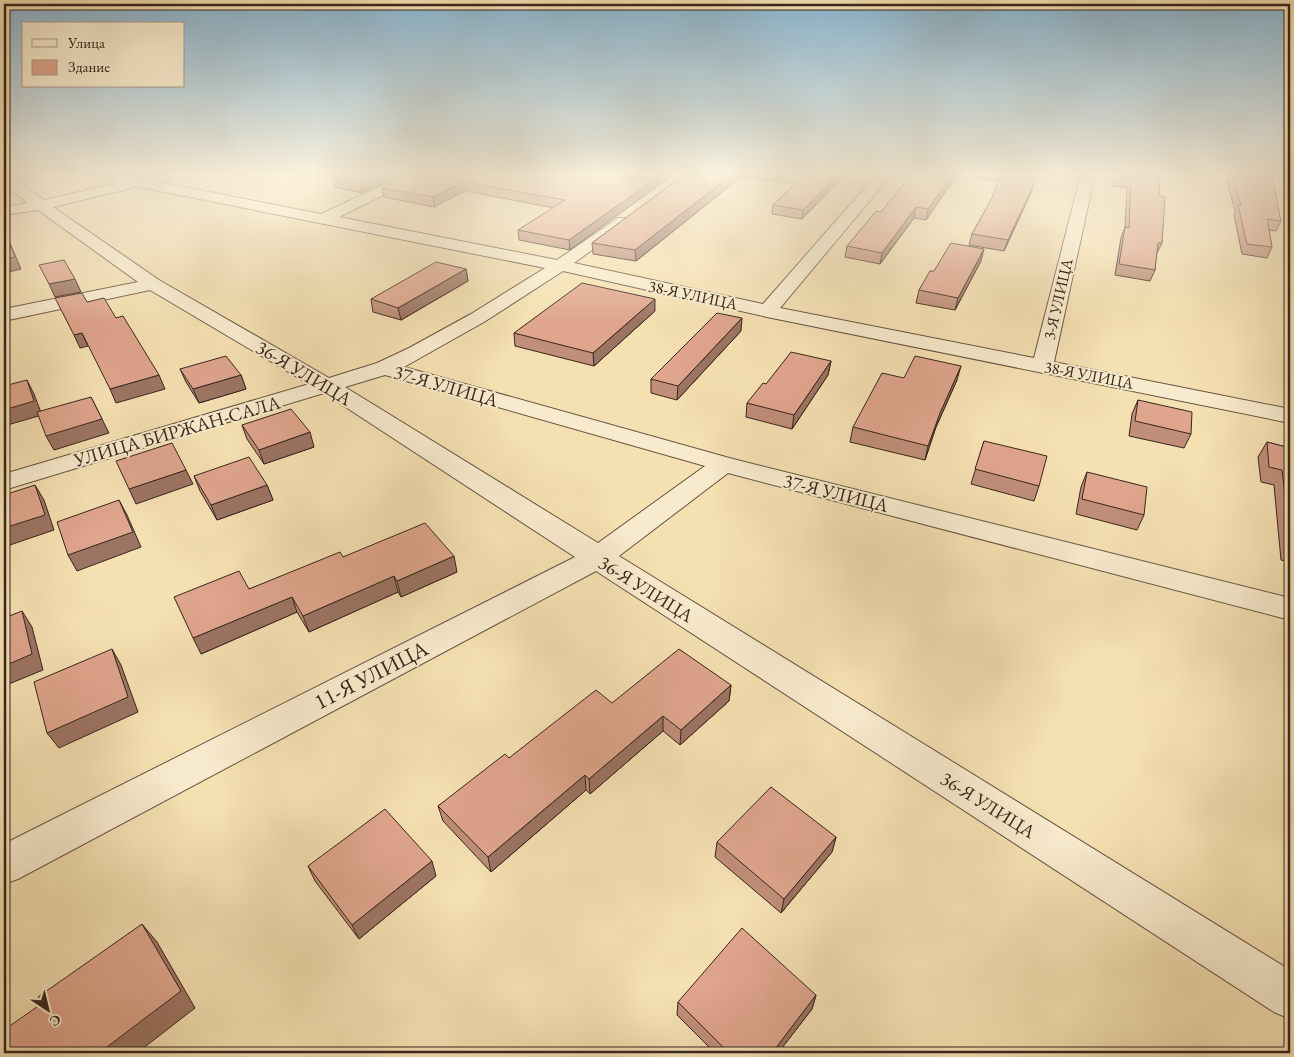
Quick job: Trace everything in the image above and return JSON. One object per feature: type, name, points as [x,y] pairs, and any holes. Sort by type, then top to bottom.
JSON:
[{"type":"street","name":"36-Я УЛИЦА","points":[[68,223],[153,284],[328,386],[1290,996]]},
{"type":"street","name":"38-Я УЛИЦА","points":[[345,223],[562,266],[767,311],[1290,416]]},
{"type":"street","name":"УЛИЦА БИРЖАН-САЛА","points":[[4,482],[385,368],[433,344],[562,266],[621,223]]},
{"type":"street","points":[[767,311],[843,223]]},
{"type":"street","name":"3-Я УЛИЦА","points":[[1043,366],[1076,223]]},
{"type":"street","points":[[4,315],[153,284]]},
{"type":"street","name":"37-Я УЛИЦА","points":[[385,368],[724,464],[1290,609]]},
{"type":"street","name":"11-Я УЛИЦА","points":[[4,865],[598,558],[724,464]]},
{"type":"building","points":[[528,223],[592,223],[569,240],[518,230]]},
{"type":"building","points":[[619,223],[669,223],[635,250],[592,243]]},
{"type":"building","points":[[866,223],[904,223],[882,253],[847,246]]},
{"type":"building","points":[[978,223],[1016,223],[1008,240],[972,234]]},
{"type":"building","points":[[1129,223],[1163,223],[1162,243],[1158,243],[1155,270],[1119,264],[1125,227],[1129,228]]},
{"type":"building","points":[[1242,223],[1268,223],[1272,247],[1247,244]]},
{"type":"building","points":[[4,231],[15,257],[4,259]]},
{"type":"building","points":[[951,243],[984,249],[958,298],[919,290],[930,271],[934,271]]},
{"type":"building","points":[[64,260],[75,279],[49,284],[39,265]]},
{"type":"building","points":[[436,262],[466,269],[398,308],[371,299]]},
{"type":"building","points":[[582,283],[655,299],[593,353],[514,333]]},
{"type":"building","points":[[82,293],[87,302],[104,298],[116,318],[123,316],[159,375],[110,389],[82,333],[74,335],[55,298]]},
{"type":"building","points":[[717,313],[742,318],[678,386],[651,379]]},
{"type":"building","points":[[791,352],[831,361],[794,415],[747,403],[763,383],[766,384]]},
{"type":"building","points":[[226,356],[241,375],[193,389],[180,369]]},
{"type":"building","points":[[915,356],[961,366],[928,446],[853,427],[882,373],[904,378]]},
{"type":"building","points":[[27,380],[34,401],[4,410],[4,386]]},
{"type":"building","points":[[91,397],[102,419],[46,436],[37,412]]},
{"type":"building","points":[[1138,400],[1192,412],[1191,434],[1135,421]]},
{"type":"building","points":[[291,409],[310,432],[259,450],[242,425]]},
{"type":"building","points":[[984,441],[1047,456],[1039,486],[975,469]]},
{"type":"building","points":[[1267,442],[1290,448],[1290,537],[1282,470],[1269,467]]},
{"type":"building","points":[[172,443],[186,470],[129,489],[116,461]]},
{"type":"building","points":[[249,457],[267,485],[211,505],[194,476]]},
{"type":"building","points":[[1087,472],[1147,487],[1144,515],[1082,499]]},
{"type":"building","points":[[35,485],[45,515],[4,528],[4,495]]},
{"type":"building","points":[[119,500],[133,532],[68,555],[57,522]]},
{"type":"building","points":[[425,523],[454,556],[397,581],[394,576],[303,616],[292,597],[193,638],[174,597],[239,571],[249,589],[340,552],[343,557]]},
{"type":"building","points":[[22,611],[32,654],[4,666],[4,618]]},
{"type":"building","points":[[112,649],[128,697],[47,733],[34,682]]},
{"type":"building","points":[[679,649],[731,685],[681,730],[663,716],[589,779],[585,775],[488,857],[438,806],[505,754],[509,758],[596,690],[612,703]]},
{"type":"building","points":[[771,787],[836,837],[784,899],[717,842]]},
{"type":"building","points":[[385,809],[432,861],[352,925],[308,866]]},
{"type":"building","points":[[142,924],[181,991],[99,1053],[4,1053],[4,1030],[41,1004],[38,997]]},
{"type":"building","points":[[742,928],[816,995],[772,1053],[729,1053],[678,1002]]}]
